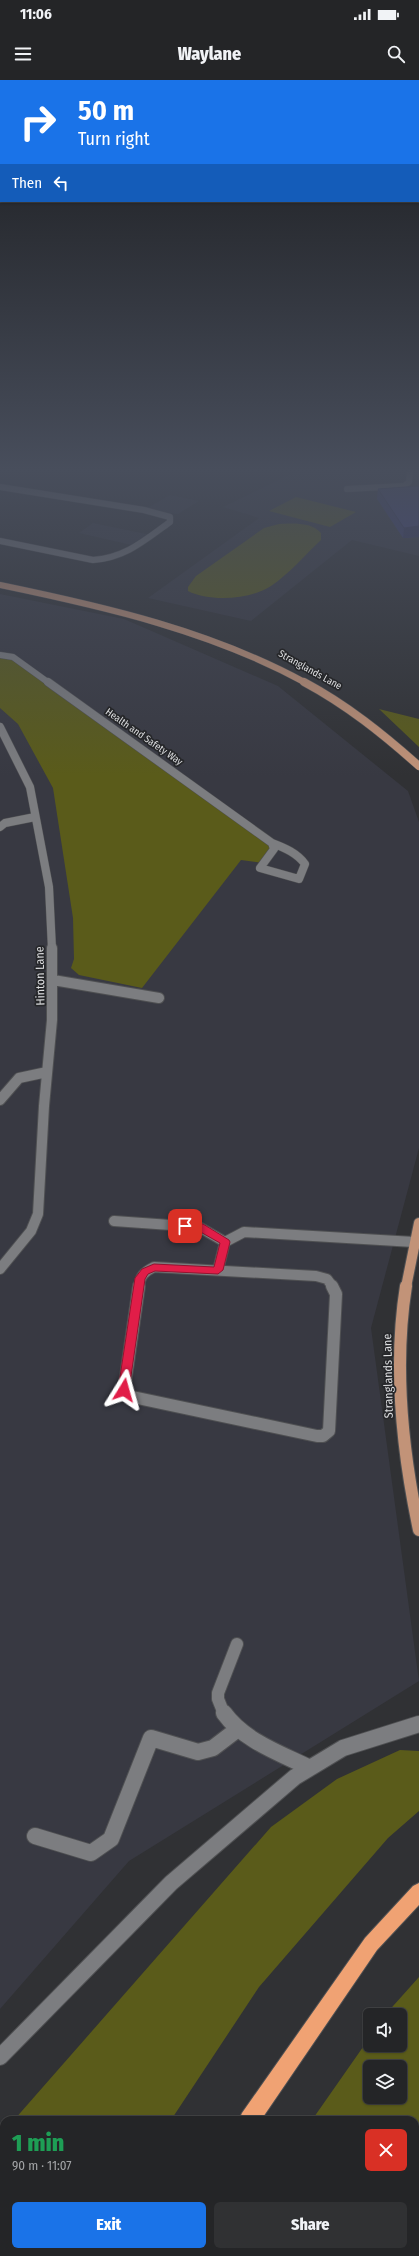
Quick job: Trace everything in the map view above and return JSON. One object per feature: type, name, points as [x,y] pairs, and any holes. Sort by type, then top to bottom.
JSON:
[{"type":"highway","points":[[252,2116],[371,1944],[419,1892]]},
{"type":"main road","name":"Stranglands Lane","points":[[0,585],[98,605],[172,625],[245,652],[312,684],[365,719],[419,766]]},
{"type":"main road","name":"Stranglands Lane","points":[[419,1223],[414,1242],[402,1314],[400,1360],[402,1420],[408,1469],[419,1530]]},
{"type":"street","name":"Health and Safety Way","points":[[0,655],[12,657],[171,769],[272,843],[287,848],[303,861],[304,869],[299,879],[260,868],[274,849],[272,843]]},
{"type":"street","name":"Hinton Lane","points":[[0,727],[30,787],[50,887],[53,980],[52,1020],[47,1072],[38,1214],[31,1231],[0,1269]]},
{"type":"street","points":[[0,826],[5,823],[35,817]]},
{"type":"street","points":[[53,980],[159,998]]},
{"type":"street","points":[[0,1100],[19,1078],[47,1072]]},
{"type":"street","points":[[114,1221],[199,1227],[225,1242]]},
{"type":"street","points":[[218,1270],[225,1242],[244,1232],[414,1242]]},
{"type":"street","points":[[154,1267],[218,1270],[316,1276],[325,1278],[333,1284],[336,1294],[329,1431],[323,1436],[137,1400],[128,1396],[124,1390],[140,1278],[145,1271],[154,1267]]},
{"type":"street","points":[[237,1644],[218,1698],[220,1710],[238,1729],[260,1743],[310,1768]]},
{"type":"street","points":[[0,2057],[9,2046],[171,1883],[294,1777],[343,1748],[419,1724]]},
{"type":"street","points":[[35,1836],[91,1853],[111,1839],[151,1738],[198,1752],[213,1748],[238,1729]]},
{"type":"shaded area","points":[[182,574],[310,574],[251,621],[148,598]]},
{"type":"shaded area","points":[[199,574],[287,574],[262,591],[241,597],[230,598],[207,597],[188,591],[188,587]]},
{"type":"shaded area","points":[[0,594],[124,619],[278,686],[408,791],[419,822],[419,1148],[371,1328],[419,1681],[129,1861],[0,2009]]},
{"type":"shaded area","points":[[0,655],[13,657],[272,843],[271,854],[263,863],[241,860],[142,988],[79,975],[71,968],[74,959],[73,918],[53,788],[18,724],[0,708]]},
{"type":"shaded area","points":[[379,709],[419,719],[419,747]]},
{"type":"shaded area","points":[[400,1750],[419,1751],[419,1811],[388,1838],[259,1987],[174,2116],[18,2116],[271,1827],[337,1779]]},
{"type":"shaded area","points":[[419,1977],[419,2116],[315,2116],[363,2047],[363,2052],[407,2052],[407,2008],[391,2008]]},
{"type":"route","points":[[124,1390],[140,1278],[145,1271],[154,1267],[218,1270],[225,1242],[199,1227],[185,1226]]}]
